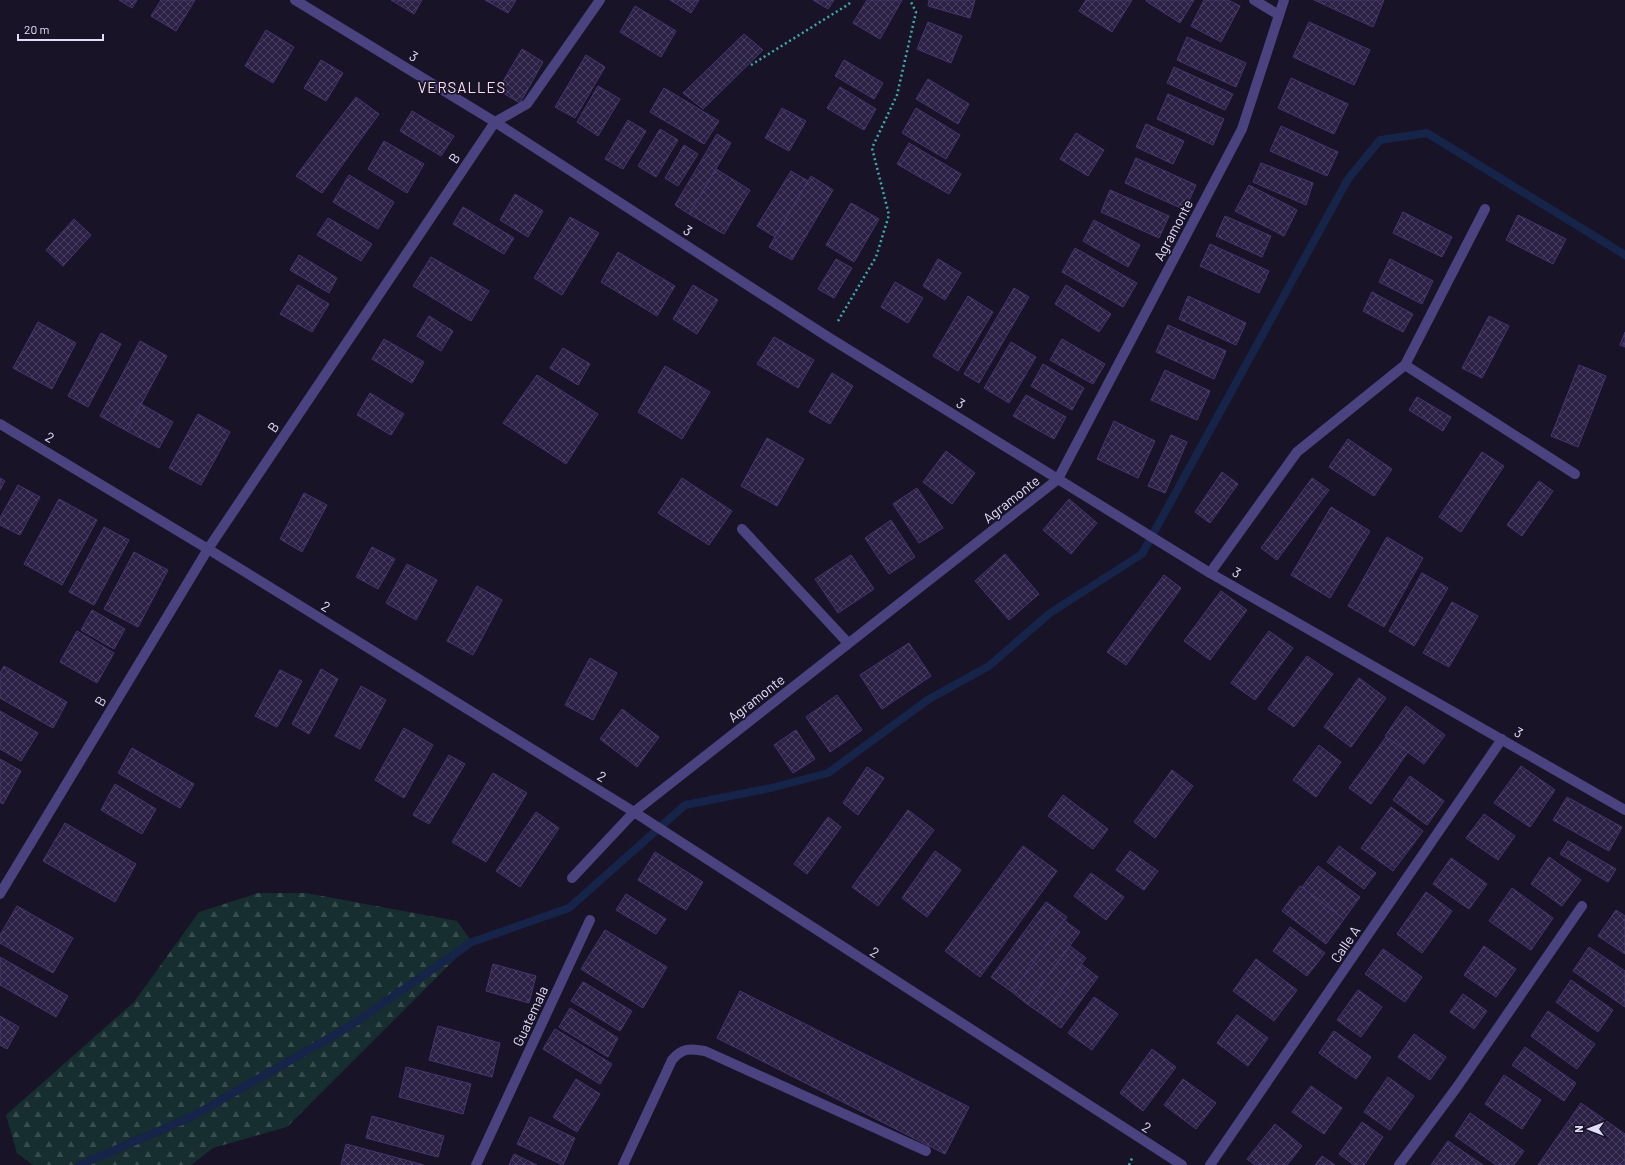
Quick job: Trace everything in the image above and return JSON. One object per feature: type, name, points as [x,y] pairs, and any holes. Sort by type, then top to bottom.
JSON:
[{"type":"street","name":"3","points":[[295,0],[495,122],[828,337],[1210,573],[1625,810]]},
{"type":"street","name":"B","points":[[0,894],[208,549],[495,122],[527,104],[600,0]]},
{"type":"street","points":[[1254,0],[1279,15]]},
{"type":"street","name":"Agramonte","points":[[572,878],[634,812],[1058,479],[1242,130],[1284,0]]},
{"type":"street","points":[[1210,573],[1297,452],[1405,365],[1485,209]]},
{"type":"street","points":[[1405,365],[1575,474]]},
{"type":"street","name":"2","points":[[0,424],[208,549],[634,812],[1182,1165]]},
{"type":"street","points":[[742,529],[848,643]]},
{"type":"street","name":"Calle A","points":[[1210,1165],[1502,739]]},
{"type":"street","points":[[1399,1165],[1457,1087],[1582,906]]},
{"type":"street","name":"Guatemala","points":[[476,1165],[590,920]]},
{"type":"street","points":[[623,1165],[672,1060],[678,1052],[691,1049],[705,1050],[926,1151]]},
{"type":"street","points":[[1161,1165],[1166,1155]]},
{"type":"path","points":[[751,66],[849,4],[850,0]]},
{"type":"path","points":[[828,337],[876,258],[889,215],[872,148],[897,95],[916,12],[910,0]]},
{"type":"green space","points":[[258,893],[306,893],[457,921],[472,942],[287,1127],[213,1148],[191,1165],[33,1165],[17,1153],[6,1115],[134,1002],[199,912]]},
{"type":"building","points":[[119,0],[137,0],[132,8]]},
{"type":"building","points":[[161,0],[195,0],[176,31],[151,16]]},
{"type":"building","points":[[391,0],[422,0],[414,14]]},
{"type":"building","points":[[485,0],[516,0],[508,13]]},
{"type":"building","points":[[670,0],[699,0],[691,13]]},
{"type":"building","points":[[813,0],[834,0],[828,9]]},
{"type":"building","points":[[867,0],[902,0],[880,39],[853,23]]},
{"type":"building","points":[[929,0],[975,0],[970,18],[928,6]]},
{"type":"building","points":[[1086,0],[1132,0],[1112,32],[1079,11]]},
{"type":"building","points":[[1194,0],[1180,23],[1146,1]]},
{"type":"building","points":[[1204,0],[1228,0],[1240,6],[1221,42],[1191,26]]},
{"type":"building","points":[[1314,0],[1384,0],[1373,27]]},
{"type":"building","points":[[635,6],[676,31],[661,57],[620,32]]},
{"type":"building","points":[[928,22],[962,36],[951,63],[917,49]]},
{"type":"building","points":[[1309,22],[1370,50],[1354,85],[1293,57]]},
{"type":"building","points":[[266,30],[294,47],[273,83],[245,66]]},
{"type":"building","points":[[744,34],[763,50],[703,109],[683,93]]},
{"type":"building","points":[[1187,37],[1246,63],[1236,87],[1177,60]]},
{"type":"building","points":[[522,49],[543,62],[520,103],[498,90]]},
{"type":"building","points":[[586,55],[605,67],[575,118],[555,107]]},
{"type":"building","points":[[321,60],[343,73],[326,101],[304,88]]},
{"type":"building","points":[[844,60],[883,83],[874,99],[835,76]]},
{"type":"building","points":[[1174,67],[1233,94],[1225,110],[1167,83]]},
{"type":"building","points":[[1291,78],[1348,104],[1334,134],[1278,108]]},
{"type":"building","points":[[928,79],[969,104],[958,124],[916,99]]},
{"type":"building","points":[[598,86],[620,99],[598,136],[577,122]]},
{"type":"building","points":[[840,87],[876,109],[864,130],[827,108]]},
{"type":"building","points":[[664,88],[719,121],[704,144],[650,112]]},
{"type":"building","points":[[1168,94],[1224,119],[1213,145],[1157,119]]},
{"type":"building","points":[[356,97],[379,114],[322,193],[296,176]]},
{"type":"building","points":[[782,108],[806,121],[789,151],[765,138]]},
{"type":"building","points":[[916,108],[960,135],[946,159],[902,133]]},
{"type":"building","points":[[412,111],[454,136],[441,156],[400,131]]},
{"type":"building","points":[[628,120],[646,131],[623,169],[605,159]]},
{"type":"building","points":[[1146,124],[1184,141],[1173,164],[1136,147]]},
{"type":"building","points":[[1281,126],[1338,152],[1327,176],[1270,151]]},
{"type":"building","points":[[660,129],[678,140],[656,177],[638,166]]},
{"type":"building","points":[[1076,133],[1104,150],[1088,176],[1060,159]]},
{"type":"building","points":[[717,134],[731,143],[689,214],[675,205]]},
{"type":"building","points":[[384,141],[424,164],[407,193],[368,169]]},
{"type":"building","points":[[909,143],[961,174],[949,194],[897,164]]},
{"type":"building","points":[[684,145],[698,154],[678,186],[665,178]]},
{"type":"building","points":[[1136,158],[1196,185],[1185,210],[1125,183]]},
{"type":"building","points":[[1261,163],[1313,183],[1306,205],[1253,182]]},
{"type":"building","points":[[716,169],[750,190],[724,234],[689,214]]},
{"type":"building","points":[[791,171],[808,181],[775,237],[757,226]]},
{"type":"building","points":[[349,175],[394,202],[378,229],[333,202]]},
{"type":"building","points":[[811,176],[833,190],[792,260],[769,247]]},
{"type":"building","points":[[1249,185],[1297,210],[1284,236],[1235,211]]},
{"type":"building","points":[[1110,190],[1169,216],[1159,238],[1101,212]]},
{"type":"building","points":[[515,194],[543,211],[528,237],[500,220]]},
{"type":"building","points":[[851,203],[879,219],[854,262],[826,245]]},
{"type":"building","points":[[463,207],[514,238],[504,254],[453,224]]},
{"type":"building","points":[[1403,212],[1452,237],[1442,257],[1393,233]]},
{"type":"building","points":[[1518,215],[1566,239],[1553,264],[1506,240]]},
{"type":"building","points":[[1225,216],[1271,236],[1262,257],[1216,236]]},
{"type":"building","points":[[570,217],[599,233],[562,295],[534,278]]},
{"type":"building","points":[[328,218],[372,244],[361,261],[317,235]]},
{"type":"building","points":[[74,219],[91,235],[63,266],[46,250]]},
{"type":"building","points":[[1094,220],[1140,245],[1128,267],[1083,241]]},
{"type":"building","points":[[1210,244],[1269,271],[1259,293],[1200,266]]},
{"type":"building","points":[[1075,248],[1137,283],[1123,307],[1062,272]]},
{"type":"building","points":[[618,252],[675,286],[657,316],[601,282]]},
{"type":"building","points":[[299,255],[337,278],[329,293],[290,270]]},
{"type":"building","points":[[431,257],[489,291],[471,321],[413,286]]},
{"type":"building","points":[[836,259],[852,268],[834,298],[818,289]]},
{"type":"building","points":[[938,259],[961,273],[945,300],[923,286]]},
{"type":"building","points":[[1390,259],[1433,281],[1422,304],[1379,282]]},
{"type":"building","points":[[895,282],[923,298],[908,323],[881,307]]},
{"type":"building","points":[[298,285],[329,304],[312,332],[280,314]]},
{"type":"building","points":[[693,285],[718,300],[697,334],[673,319]]},
{"type":"building","points":[[1066,285],[1111,314],[1099,332],[1055,304]]},
{"type":"building","points":[[1014,288],[1029,297],[979,383],[964,374]]},
{"type":"building","points":[[1372,292],[1413,314],[1403,332],[1363,311]]},
{"type":"building","points":[[968,296],[993,312],[958,371],[933,356]]},
{"type":"building","points":[[1188,296],[1246,323],[1236,345],[1179,319]]},
{"type":"building","points":[[429,316],[453,331],[441,351],[417,336]]},
{"type":"building","points":[[1489,316],[1509,326],[1482,378],[1462,368]]},
{"type":"building","points":[[38,322],[76,343],[52,389],[13,368]]},
{"type":"building","points":[[1168,325],[1226,351],[1214,379],[1156,352]]},
{"type":"building","points":[[1625,332],[1625,347],[1620,345]]},
{"type":"building","points":[[101,333],[121,344],[88,407],[68,396]]},
{"type":"building","points":[[774,337],[814,360],[798,388],[757,364]]},
{"type":"building","points":[[384,339],[424,362],[412,383],[372,359]]},
{"type":"building","points":[[1062,339],[1105,364],[1093,384],[1050,360]]},
{"type":"building","points":[[140,341],[167,356],[127,431],[100,416]]},
{"type":"building","points":[[1011,342],[1036,357],[1009,403],[984,388]]},
{"type":"building","points":[[563,348],[590,364],[578,385],[550,368]]},
{"type":"building","points":[[1043,364],[1084,388],[1072,410],[1031,386]]},
{"type":"building","points":[[1579,365],[1606,376],[1578,447],[1551,436]]},
{"type":"building","points":[[665,366],[710,392],[682,439],[638,412]]},
{"type":"building","points":[[1165,370],[1210,391],[1197,420],[1151,400]]},
{"type":"building","points":[[832,373],[853,386],[830,424],[809,412]]},
{"type":"building","points":[[537,375],[598,414],[566,464],[503,423]]},
{"type":"building","points":[[370,393],[404,414],[391,435],[357,415]]},
{"type":"building","points":[[1026,395],[1066,417],[1054,439],[1013,416]]},
{"type":"building","points":[[1417,397],[1451,417],[1443,431],[1409,410]]},
{"type":"building","points":[[141,404],[173,422],[159,448],[127,431]]},
{"type":"building","points":[[198,414],[230,432],[201,485],[169,468]]},
{"type":"building","points":[[1114,421],[1155,441],[1138,478],[1097,459]]},
{"type":"building","points":[[1171,435],[1187,442],[1165,493],[1148,486]]},
{"type":"building","points":[[767,438],[804,459],[777,506],[741,486]]},
{"type":"building","points":[[1348,439],[1392,469],[1374,496],[1329,467]]},
{"type":"building","points":[[946,451],[975,473],[952,504],[923,482]]},
{"type":"building","points":[[1482,452],[1504,466],[1461,532],[1439,517]]},
{"type":"building","points":[[1222,472],[1238,484],[1210,523],[1195,512]]},
{"type":"building","points":[[0,478],[5,481],[0,490]]},
{"type":"building","points":[[682,478],[732,511],[709,545],[658,513]]},
{"type":"building","points":[[1312,478],[1329,490],[1277,560],[1261,548]]},
{"type":"building","points":[[1539,481],[1553,491],[1522,536],[1507,525]]},
{"type":"building","points":[[18,485],[40,497],[20,535],[0,525],[0,518]]},
{"type":"building","points":[[917,488],[943,528],[919,543],[893,504]]},
{"type":"building","points":[[304,493],[327,505],[302,552],[280,539]]},
{"type":"building","points":[[59,499],[97,520],[62,585],[24,564]]},
{"type":"building","points":[[1069,499],[1097,523],[1071,554],[1043,530]]},
{"type":"building","points":[[1331,507],[1370,531],[1330,598],[1291,575]]},
{"type":"building","points":[[891,520],[915,557],[889,574],[865,538]]},
{"type":"building","points":[[104,527],[129,540],[94,605],[69,592]]},
{"type":"building","points":[[1387,537],[1423,558],[1384,627],[1348,606]]},
{"type":"building","points":[[372,547],[395,559],[378,589],[356,577]]},
{"type":"building","points":[[134,552],[168,570],[138,627],[104,609]]},
{"type":"building","points":[[1005,554],[1039,594],[1009,620],[975,581]]},
{"type":"building","points":[[851,555],[874,589],[838,613],[815,579]]},
{"type":"building","points":[[407,564],[437,580],[416,620],[386,603]]},
{"type":"building","points":[[1422,573],[1448,588],[1414,646],[1389,631]]},
{"type":"building","points":[[1164,575],[1181,588],[1126,665],[1107,652]]},
{"type":"building","points":[[477,586],[502,600],[473,655],[447,641]]},
{"type":"building","points":[[1221,591],[1247,610],[1210,660],[1184,641]]},
{"type":"building","points":[[1452,602],[1478,616],[1449,667],[1423,653]]},
{"type":"building","points":[[92,610],[125,629],[114,649],[81,630]]},
{"type":"building","points":[[77,631],[114,653],[97,683],[60,662]]},
{"type":"building","points":[[1269,631],[1293,648],[1255,700],[1231,683]]},
{"type":"building","points":[[909,643],[931,676],[882,709],[860,675]]},
{"type":"building","points":[[1307,656],[1333,674],[1294,727],[1268,709]]},
{"type":"building","points":[[590,658],[617,673],[593,720],[565,705]]},
{"type":"building","points":[[4,666],[67,702],[53,728],[0,698],[0,673]]},
{"type":"building","points":[[321,669],[338,679],[309,734],[292,724]]},
{"type":"building","points":[[280,670],[302,681],[277,727],[255,716]]},
{"type":"building","points":[[1359,678],[1386,698],[1351,747],[1324,727]]},
{"type":"building","points":[[361,686],[386,700],[360,749],[335,736]]},
{"type":"building","points":[[837,695],[862,730],[830,752],[806,717]]},
{"type":"building","points":[[1406,706],[1445,735],[1424,764],[1385,736]]},
{"type":"building","points":[[622,709],[659,737],[637,767],[600,739]]},
{"type":"building","points":[[0,711],[38,733],[21,761],[0,749]]},
{"type":"building","points":[[404,728],[433,745],[404,798],[375,780]]},
{"type":"building","points":[[796,730],[815,759],[793,773],[774,745]]},
{"type":"building","points":[[1386,737],[1408,752],[1371,804],[1349,788]]},
{"type":"building","points":[[1319,745],[1341,762],[1316,797],[1293,780]]},
{"type":"building","points":[[132,748],[194,784],[180,808],[118,773]]},
{"type":"building","points":[[449,755],[465,764],[429,824],[413,815]]},
{"type":"building","points":[[0,759],[21,771],[3,804],[0,802]]},
{"type":"building","points":[[1521,766],[1555,790],[1530,827],[1494,803]]},
{"type":"building","points":[[867,767],[884,778],[858,815],[843,803]]},
{"type":"building","points":[[1172,770],[1193,786],[1155,838],[1134,822]]},
{"type":"building","points":[[493,773],[527,793],[486,862],[452,842]]},
{"type":"building","points":[[1410,776],[1444,801],[1427,825],[1393,800]]},
{"type":"building","points":[[115,784],[156,809],[142,834],[101,810]]},
{"type":"building","points":[[1063,795],[1108,829],[1093,849],[1048,816]]},
{"type":"building","points":[[1567,797],[1622,827],[1609,851],[1553,820]]},
{"type":"building","points":[[1391,807],[1423,831],[1393,871],[1361,848]]},
{"type":"building","points":[[908,810],[934,830],[878,906],[852,887]]},
{"type":"building","points":[[536,812],[559,828],[520,887],[496,871]]},
{"type":"building","points":[[1484,814],[1515,836],[1498,860],[1466,838]]},
{"type":"building","points":[[828,817],[841,827],[807,874],[794,864]]},
{"type":"building","points":[[65,823],[136,864],[115,902],[43,861]]},
{"type":"building","points":[[1568,841],[1616,869],[1608,882],[1560,854]]},
{"type":"building","points":[[1023,846],[1057,871],[980,977],[945,951]]},
{"type":"building","points":[[1339,846],[1376,873],[1364,889],[1327,862]]},
{"type":"building","points":[[935,851],[961,870],[927,917],[902,898]]},
{"type":"building","points":[[1130,851],[1158,871],[1144,890],[1116,870]]},
{"type":"building","points":[[655,852],[703,882],[686,910],[638,880]]},
{"type":"building","points":[[1549,857],[1581,880],[1562,906],[1531,884]]},
{"type":"building","points":[[1451,858],[1487,884],[1469,909],[1433,884]]},
{"type":"building","points":[[1318,866],[1360,897],[1344,919],[1302,887]]},
{"type":"building","points":[[1091,873],[1124,897],[1106,920],[1074,896]]},
{"type":"building","points":[[1300,886],[1344,919],[1326,944],[1282,911]]},
{"type":"building","points":[[1512,888],[1553,918],[1531,950],[1489,921]]},
{"type":"building","points":[[1426,892],[1452,911],[1422,953],[1397,934]]},
{"type":"building","points":[[626,894],[666,919],[656,934],[616,910]]},
{"type":"building","points":[[1046,902],[1067,917],[1012,992],[991,977]]},
{"type":"building","points":[[17,906],[73,938],[53,973],[0,943],[0,935]]},
{"type":"building","points":[[1616,910],[1625,916],[1625,954],[1598,936]]},
{"type":"building","points":[[1064,920],[1080,932],[1027,1004],[1012,992]]},
{"type":"building","points":[[1290,927],[1325,953],[1307,976],[1273,951]]},
{"type":"building","points":[[605,930],[667,967],[643,1008],[581,969]]},
{"type":"building","points":[[1070,946],[1086,958],[1043,1015],[1027,1004]]},
{"type":"building","points":[[1484,946],[1516,969],[1496,997],[1464,975]]},
{"type":"building","points":[[1589,947],[1625,971],[1625,1007],[1573,971]]},
{"type":"building","points":[[1383,949],[1422,977],[1405,1002],[1365,974]]},
{"type":"building","points":[[0,957],[68,996],[56,1017],[0,985]]},
{"type":"building","points":[[1256,959],[1297,990],[1274,1021],[1233,991]]},
{"type":"building","points":[[493,964],[536,976],[529,1003],[486,991]]},
{"type":"building","points":[[1081,964],[1098,977],[1061,1028],[1043,1015]]},
{"type":"building","points":[[1571,980],[1613,1010],[1598,1032],[1556,1002]]},
{"type":"building","points":[[583,982],[632,1011],[620,1031],[571,1001]]},
{"type":"building","points":[[1358,990],[1382,1007],[1361,1037],[1337,1020]]},
{"type":"building","points":[[740,991],[969,1107],[945,1154],[717,1038]]},
{"type":"building","points":[[1463,994],[1487,1011],[1474,1029],[1450,1012]]},
{"type":"building","points":[[1094,997],[1118,1014],[1092,1050],[1068,1033]]},
{"type":"building","points":[[570,1008],[618,1038],[608,1057],[559,1027]]},
{"type":"building","points":[[1548,1011],[1595,1044],[1577,1069],[1531,1036]]},
{"type":"building","points":[[1237,1015],[1268,1038],[1248,1066],[1217,1043]]},
{"type":"building","points":[[0,1016],[19,1027],[7,1049],[0,1045]]},
{"type":"building","points":[[438,1026],[500,1043],[492,1077],[429,1060]]},
{"type":"building","points":[[555,1029],[612,1064],[600,1084],[543,1049]]},
{"type":"building","points":[[1334,1031],[1371,1057],[1356,1079],[1319,1053]]},
{"type":"building","points":[[1414,1034],[1446,1057],[1430,1080],[1398,1057]]},
{"type":"building","points":[[1525,1047],[1576,1083],[1564,1101],[1512,1065]]},
{"type":"building","points":[[1152,1049],[1176,1067],[1143,1111],[1120,1093]]},
{"type":"building","points":[[406,1067],[471,1084],[463,1114],[399,1097]]},
{"type":"building","points":[[1504,1075],[1541,1100],[1522,1129],[1485,1104]]},
{"type":"building","points":[[1388,1077],[1414,1096],[1390,1130],[1364,1112]]},
{"type":"building","points":[[576,1079],[600,1094],[577,1132],[553,1117]]},
{"type":"building","points":[[1183,1079],[1216,1103],[1196,1129],[1164,1105]]},
{"type":"building","points":[[1311,1086],[1342,1108],[1324,1134],[1292,1112]]},
{"type":"building","points":[[1581,1103],[1625,1134],[1625,1165],[1538,1165]]},
{"type":"building","points":[[1470,1113],[1524,1151],[1514,1165],[1496,1165],[1455,1136]]},
{"type":"building","points":[[372,1116],[444,1136],[438,1157],[366,1138]]},
{"type":"building","points":[[530,1117],[575,1138],[563,1165],[517,1144]]},
{"type":"building","points":[[1362,1122],[1383,1137],[1364,1165],[1354,1165],[1339,1154]]},
{"type":"building","points":[[1275,1124],[1302,1146],[1287,1165],[1255,1165],[1247,1159]]},
{"type":"building","points":[[1448,1141],[1483,1165],[1431,1165]]},
{"type":"building","points":[[346,1144],[424,1165],[341,1165]]},
{"type":"building","points":[[514,1154],[537,1165],[509,1165]]},
{"type":"building","points":[[1322,1156],[1335,1165],[1315,1165]]},
{"type":"waterway","points":[[80,1165],[193,1116],[350,1026],[472,942],[569,908],[685,805],[771,788],[828,773],[929,699],[989,666],[1050,613],[1142,554],[1348,179],[1380,140],[1427,133],[1625,255]]},
{"type":"district","name":"VERSALLES","points":[[462,87]]}]
